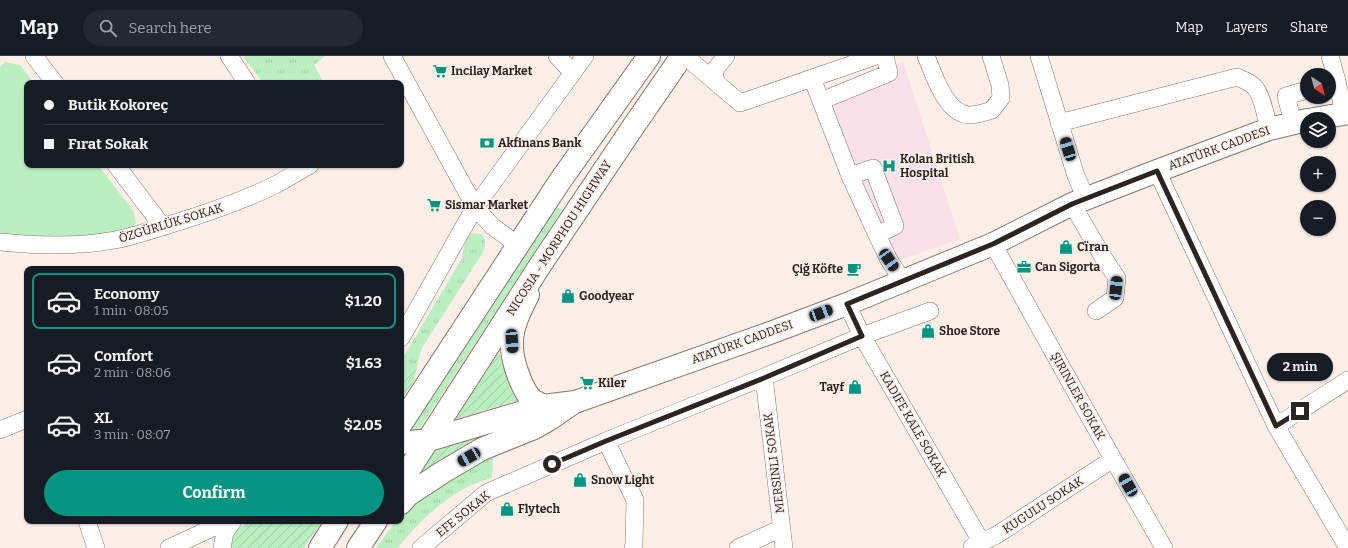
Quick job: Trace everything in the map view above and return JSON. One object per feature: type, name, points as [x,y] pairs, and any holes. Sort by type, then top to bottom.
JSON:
[{"type":"main road","points":[[404,419],[560,181],[649,56]]},
{"type":"main road","name":"NICOSIA - MORPHOU HIGHWAY","points":[[404,478],[541,264],[633,127],[684,56]]},
{"type":"main road","name":"ATATÜRK CADDESI","points":[[1336,115],[1346,113]]},
{"type":"main road","name":"ATATÜRK CADDESI","points":[[404,443],[429,440],[543,406],[575,402],[770,333],[847,304],[993,244],[1079,201],[1269,129],[1300,122]]},
{"type":"main road","points":[[541,264],[518,318],[512,341],[513,356],[521,383],[531,399],[543,406]]},
{"type":"main road","name":"ATATÜRK CADDESI","points":[[404,500],[408,495],[443,472],[482,449],[540,425],[575,402]]},
{"type":"main road","points":[[320,548],[335,524]]},
{"type":"main road","points":[[358,548],[374,524]]},
{"type":"main road","points":[[363,548],[383,524]]},
{"type":"street","points":[[34,56],[53,80]]},
{"type":"street","points":[[229,56],[245,80]]},
{"type":"street","points":[[392,56],[401,80]]},
{"type":"street","points":[[557,56],[572,72]]},
{"type":"street","points":[[404,333],[475,207],[585,56]]},
{"type":"street","points":[[684,56],[740,103],[876,56]]},
{"type":"street","points":[[716,82],[714,71],[726,56]]},
{"type":"street","points":[[821,101],[889,73],[885,56]]},
{"type":"street","points":[[926,56],[942,93],[956,110],[970,115],[992,110],[1001,98],[1000,85],[991,56]]},
{"type":"street","points":[[1039,56],[1076,176],[1079,201],[1102,257],[1117,278],[1115,298],[1096,311]]},
{"type":"street","points":[[1330,56],[1331,68]]},
{"type":"street","points":[[1059,123],[1237,77],[1247,81],[1256,89],[1262,102],[1269,129]]},
{"type":"street","points":[[812,78],[850,176],[889,260],[903,281]]},
{"type":"street","points":[[404,87],[475,207],[492,226],[518,245]]},
{"type":"street","points":[[1336,89],[1346,113]]},
{"type":"street","points":[[1300,92],[1286,96],[1300,114]]},
{"type":"street","points":[[118,168],[163,227]]},
{"type":"street","name":"ÖZGÜRLÜK SOKAK","points":[[0,242],[41,245],[78,245],[115,240],[163,227],[228,205],[273,186],[300,168]]},
{"type":"street","points":[[850,176],[873,168],[895,226],[877,235]]},
{"type":"street","points":[[1157,171],[1276,426],[1348,548]]},
{"type":"street","name":"ŞIRINLER SOKAK","points":[[993,244],[1113,460],[1164,548]]},
{"type":"street","name":"KADIFE KALE SOKAK","points":[[847,304],[862,336],[977,545]]},
{"type":"street","name":"EFE SOKAK","points":[[420,548],[486,493],[606,441],[764,378],[862,336],[930,311]]},
{"type":"street","name":"MERSINLI SOKAK","points":[[764,378],[784,548]]},
{"type":"street","points":[[1276,426],[1348,380]]},
{"type":"street","points":[[0,430],[24,420]]},
{"type":"street","points":[[606,441],[635,500],[633,548]]},
{"type":"street","name":"KUGULU SOKAK","points":[[977,545],[995,536],[1113,460]]},
{"type":"street","points":[[87,524],[96,548]]},
{"type":"street","points":[[169,548],[219,524]]},
{"type":"street","points":[[222,548],[225,532],[223,524]]},
{"type":"street","points":[[738,548],[782,528]]},
{"type":"shaded area","name":"Kolan British Hospital","points":[[903,62],[960,239],[882,266],[812,93]]},
{"type":"green space","points":[[243,56],[325,56],[314,65],[322,80],[261,80]]},
{"type":"green space","points":[[5,62],[20,65],[32,80],[24,80],[24,168],[100,168],[134,212],[136,223],[125,233],[55,238],[0,234],[0,67]]},
{"type":"green space","points":[[556,206],[562,210],[414,437],[405,436]]},
{"type":"green space","points":[[471,233],[482,234],[485,243],[483,252],[422,348],[418,361],[404,380],[404,356],[461,260],[467,235]]},
{"type":"green space","points":[[497,349],[519,400],[452,420]]},
{"type":"green space","points":[[418,361],[414,381],[404,396],[404,380]]},
{"type":"green space","points":[[491,430],[445,458],[404,487],[433,447]]},
{"type":"green space","points":[[493,456],[492,478],[465,488],[452,496],[428,515],[398,548],[376,548],[394,524],[404,524],[404,512],[421,496],[477,463]]},
{"type":"green space","points":[[246,524],[320,524],[304,548],[226,548],[234,531]]},
{"type":"place","name":"Incilay Market","points":[[440,71]]},
{"type":"place","name":"Akfinans Bank","points":[[487,143]]},
{"type":"place","name":"Kolan British Hospital","points":[[889,166]]},
{"type":"place","name":"Sismar Market","points":[[434,205]]},
{"type":"place","name":"Cïran","points":[[1066,247]]},
{"type":"place","name":"Can Sigorta","points":[[1024,267]]},
{"type":"place","name":"Çiğ Köfte","points":[[854,269]]},
{"type":"place","name":"Goodyear","points":[[568,296]]},
{"type":"place","name":"Shoe Store","points":[[928,331]]},
{"type":"place","name":"Kiler","points":[[587,383]]},
{"type":"place","name":"Tayf","points":[[855,387]]},
{"type":"place","name":"Snow Light","points":[[580,480]]},
{"type":"place","name":"Flytech","points":[[507,509]]},
{"type":"route","points":[[552,464],[764,378],[862,336],[847,304],[993,244],[1072,204],[1157,171],[1276,426],[1300,411]]}]
